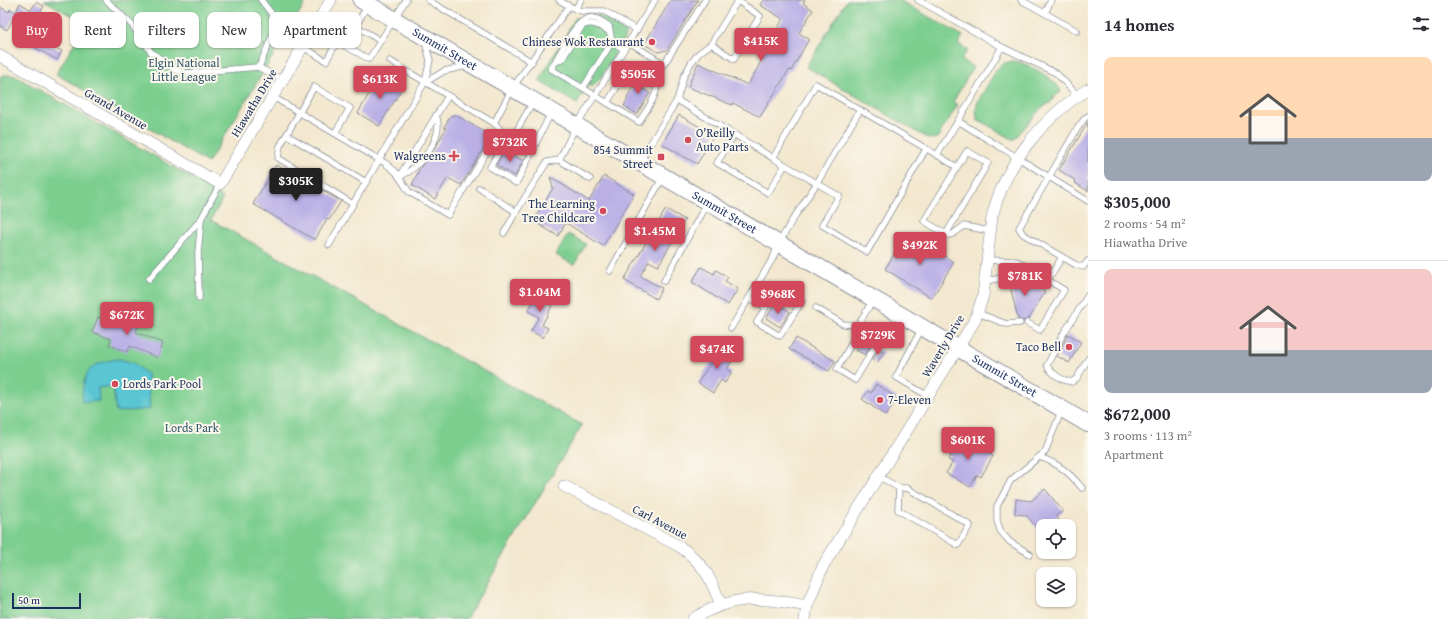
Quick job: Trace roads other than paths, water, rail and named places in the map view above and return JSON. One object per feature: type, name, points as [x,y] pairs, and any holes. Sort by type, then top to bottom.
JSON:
[{"type":"main road","name":"Summit Street","points":[[365,2],[533,102],[664,176],[707,203],[1088,424]]},
{"type":"street","name":"Hiawatha Drive","points":[[324,12],[331,0]]},
{"type":"street","name":"Hiawatha Drive","points":[[220,184],[302,48]]},
{"type":"street","name":"Grand Avenue","points":[[2,60],[220,184]]},
{"type":"street","name":"Waverly Drive","points":[[805,619],[807,606],[823,566],[957,348],[970,330],[978,313],[985,281],[990,231],[997,201],[1018,158],[1041,128],[1088,89]]},
{"type":"street","name":"Carl Avenue","points":[[564,486],[678,546],[693,556],[709,576],[720,605]]},
{"type":"street","points":[[693,619],[720,605],[753,598],[768,599],[807,606]]},
{"type":"lane","points":[[106,0],[132,25],[149,50],[176,70],[190,73],[259,67],[283,80]]},
{"type":"lane","points":[[259,67],[277,24],[274,17],[261,0]]},
{"type":"lane","points":[[348,48],[369,60],[379,40],[406,0]]},
{"type":"lane","points":[[428,0],[532,62]]},
{"type":"lane","points":[[559,0],[575,9],[583,11],[604,11],[637,30]]},
{"type":"lane","points":[[575,9],[581,0]]},
{"type":"lane","points":[[559,160],[576,126],[655,0]]},
{"type":"lane","points":[[629,42],[664,64],[705,0]]},
{"type":"lane","points":[[918,0],[1002,47],[1051,70],[1078,96]]},
{"type":"lane","points":[[1021,0],[1077,31]]},
{"type":"lane","points":[[1045,13],[1051,0]]},
{"type":"lane","points":[[639,163],[677,100],[684,76],[691,62],[711,44],[738,1],[760,16],[734,59],[711,44]]},
{"type":"lane","points":[[361,13],[365,2]]},
{"type":"lane","points":[[494,123],[512,89],[532,62],[569,6]]},
{"type":"lane","points":[[583,88],[612,42],[609,26],[598,19],[589,18],[579,22],[551,69],[595,96],[639,122],[656,93],[657,83],[653,74],[643,68],[635,67],[628,69],[607,103]]},
{"type":"lane","points":[[361,29],[379,40]]},
{"type":"lane","points":[[329,245],[425,82],[430,60],[423,37]]},
{"type":"lane","points":[[612,42],[624,49]]},
{"type":"lane","points":[[937,155],[1002,47]]},
{"type":"lane","points":[[305,48],[326,61],[334,48]]},
{"type":"lane","points":[[273,96],[393,169],[409,192],[448,215],[499,128],[494,123],[390,61]]},
{"type":"lane","points":[[616,62],[628,69]]},
{"type":"lane","points":[[425,82],[444,70],[471,65]]},
{"type":"lane","points":[[773,158],[816,84],[957,167]]},
{"type":"lane","points":[[335,133],[350,108],[314,87],[279,149],[279,160],[353,204]]},
{"type":"lane","points":[[399,177],[448,96]]},
{"type":"lane","points":[[677,100],[839,196],[822,225],[866,252],[926,148]]},
{"type":"lane","points":[[533,102],[514,135],[504,143],[490,167],[516,183],[531,158],[533,146],[552,112]]},
{"type":"lane","points":[[731,328],[773,258],[778,243],[817,183],[860,110]]},
{"type":"lane","points":[[399,177],[407,174],[418,164],[429,149],[438,128],[436,115]]},
{"type":"lane","points":[[1088,116],[1081,122],[1020,223],[1019,229],[1023,234],[1081,267],[1088,261]]},
{"type":"lane","points":[[958,121],[1088,201]]},
{"type":"lane","points":[[286,135],[366,182]]},
{"type":"lane","points":[[514,135],[533,146]]},
{"type":"lane","points":[[734,135],[717,163],[768,193],[785,165]]},
{"type":"lane","points":[[946,234],[988,164],[967,151],[924,221],[946,234],[953,234],[964,226],[990,231]]},
{"type":"lane","points":[[504,232],[547,162],[559,160],[590,179]]},
{"type":"lane","points":[[610,271],[664,176]]},
{"type":"lane","name":"Hiawatha Drive","points":[[149,279],[201,219],[220,184]]},
{"type":"lane","points":[[479,188],[516,212]]},
{"type":"lane","points":[[664,280],[707,203]]},
{"type":"lane","name":"Hiawatha Drive","points":[[199,298],[198,253],[201,219]]},
{"type":"lane","points":[[1048,280],[1062,257]]},
{"type":"lane","points":[[987,260],[1017,261],[1064,290],[1040,330],[1026,323]]},
{"type":"lane","points":[[1017,275],[1035,271]]},
{"type":"lane","points":[[985,281],[1008,277]]},
{"type":"lane","points":[[779,287],[802,301],[780,336],[757,322],[766,307],[779,287]]},
{"type":"lane","points":[[1088,295],[1047,362],[1050,370],[1072,382],[1077,378],[1088,359]]},
{"type":"lane","points":[[750,298],[766,307]]},
{"type":"lane","points":[[816,308],[843,324],[858,325],[877,339],[877,343],[855,380],[837,369],[856,337],[858,325],[874,299]]},
{"type":"lane","points":[[978,313],[1006,324],[1020,323]]},
{"type":"lane","points":[[922,328],[896,377],[928,396]]},
{"type":"lane","points":[[1030,554],[1010,542],[1001,532],[996,521],[997,506],[1011,480],[1044,452],[1062,409]]},
{"type":"lane","points":[[1039,457],[1052,461],[1062,467],[1082,488]]},
{"type":"lane","points":[[878,476],[899,488],[908,488],[970,525],[958,545],[898,510],[899,488]]},
{"type":"water","name":"Lords Park Pool","points":[[119,359],[133,363],[147,374],[150,409],[116,412],[113,386],[98,388],[99,401],[82,402],[84,383],[89,371],[100,363]]},
{"type":"place","name":"Chinese Wok Restaurant","points":[[652,42]]},
{"type":"place","name":"O'Reilly Auto Parts","points":[[688,140]]},
{"type":"place","name":"Walgreens","points":[[454,156]]},
{"type":"place","name":"854 Summit Street","points":[[661,157]]},
{"type":"place","name":"The Learning Tree Childcare","points":[[603,211]]},
{"type":"place","name":"Taco Bell","points":[[1069,347]]},
{"type":"place","name":"Lords Park Pool","points":[[115,384]]},
{"type":"place","name":"7-Eleven","points":[[880,400]]},
{"type":"park label","name":"Elgin National Little League","points":[[184,70]]},
{"type":"park label","name":"Lords Park","points":[[192,428]]}]
